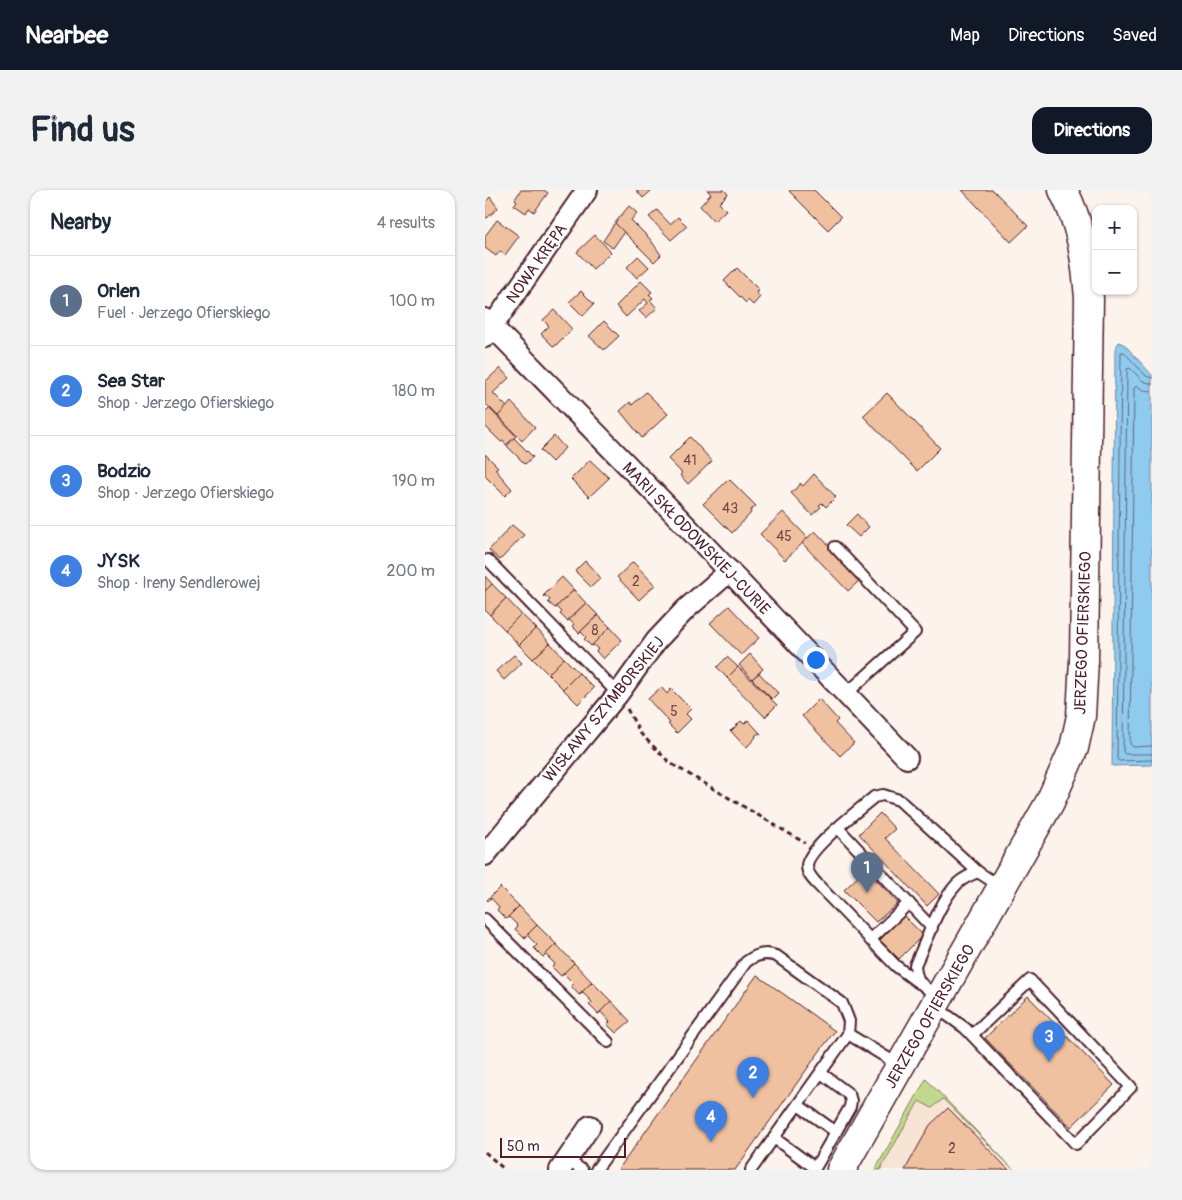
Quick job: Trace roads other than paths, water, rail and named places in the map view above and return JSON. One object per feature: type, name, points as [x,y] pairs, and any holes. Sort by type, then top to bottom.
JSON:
[{"type":"street","name":"NOWA KRĘPA","points":[[488,327],[587,190]]},
{"type":"street","name":"JERZEGO OFIERSKIEGO","points":[[823,1169],[900,1066],[930,996],[1002,887],[1050,802],[1074,748],[1081,716],[1084,660],[1089,298],[1081,234],[1071,205],[1063,190]]},
{"type":"street","name":"MARII SKŁODOWSKIEJ-CURIE","points":[[488,327],[730,571],[907,758]]},
{"type":"street","name":"WISŁAWY SZYMBORSKIEJ","points":[[485,855],[618,694],[656,641],[686,609],[730,571]]},
{"type":"street","points":[[570,1167],[590,1126]]},
{"type":"lane","points":[[835,547],[915,632],[846,694]]},
{"type":"lane","points":[[488,560],[618,694]]},
{"type":"lane","points":[[972,1035],[1030,980],[1131,1087],[1076,1144],[965,1028],[947,1015],[930,996],[870,940],[819,886],[809,874],[807,866],[811,855],[838,828],[874,797],[883,795],[899,800],[978,872],[1002,887]]},
{"type":"lane","points":[[838,828],[932,928]]},
{"type":"lane","points":[[930,996],[915,965],[951,891],[958,882],[978,872]]},
{"type":"lane","points":[[870,940],[909,904]]},
{"type":"lane","points":[[485,919],[608,1042]]},
{"type":"lane","points":[[595,1170],[746,962],[761,954],[772,954],[842,1003],[849,1021],[849,1034],[751,1170]]},
{"type":"lane","points":[[849,1034],[900,1066]]},
{"type":"lane","points":[[774,1138],[823,1169],[836,1132],[850,1107],[851,1101],[849,1094],[821,1073]]},
{"type":"lane","points":[[798,1105],[836,1132]]},
{"type":"water","points":[[1119,342],[1125,345],[1152,375],[1152,765],[1112,766],[1115,349]]},
{"type":"place","name":"Orlen","points":[[867,893]]},
{"type":"place","name":"Bodzio","points":[[1049,1062]]},
{"type":"place","name":"Sea Star","points":[[753,1098]]},
{"type":"place","name":"JYSK","points":[[711,1142]]}]
